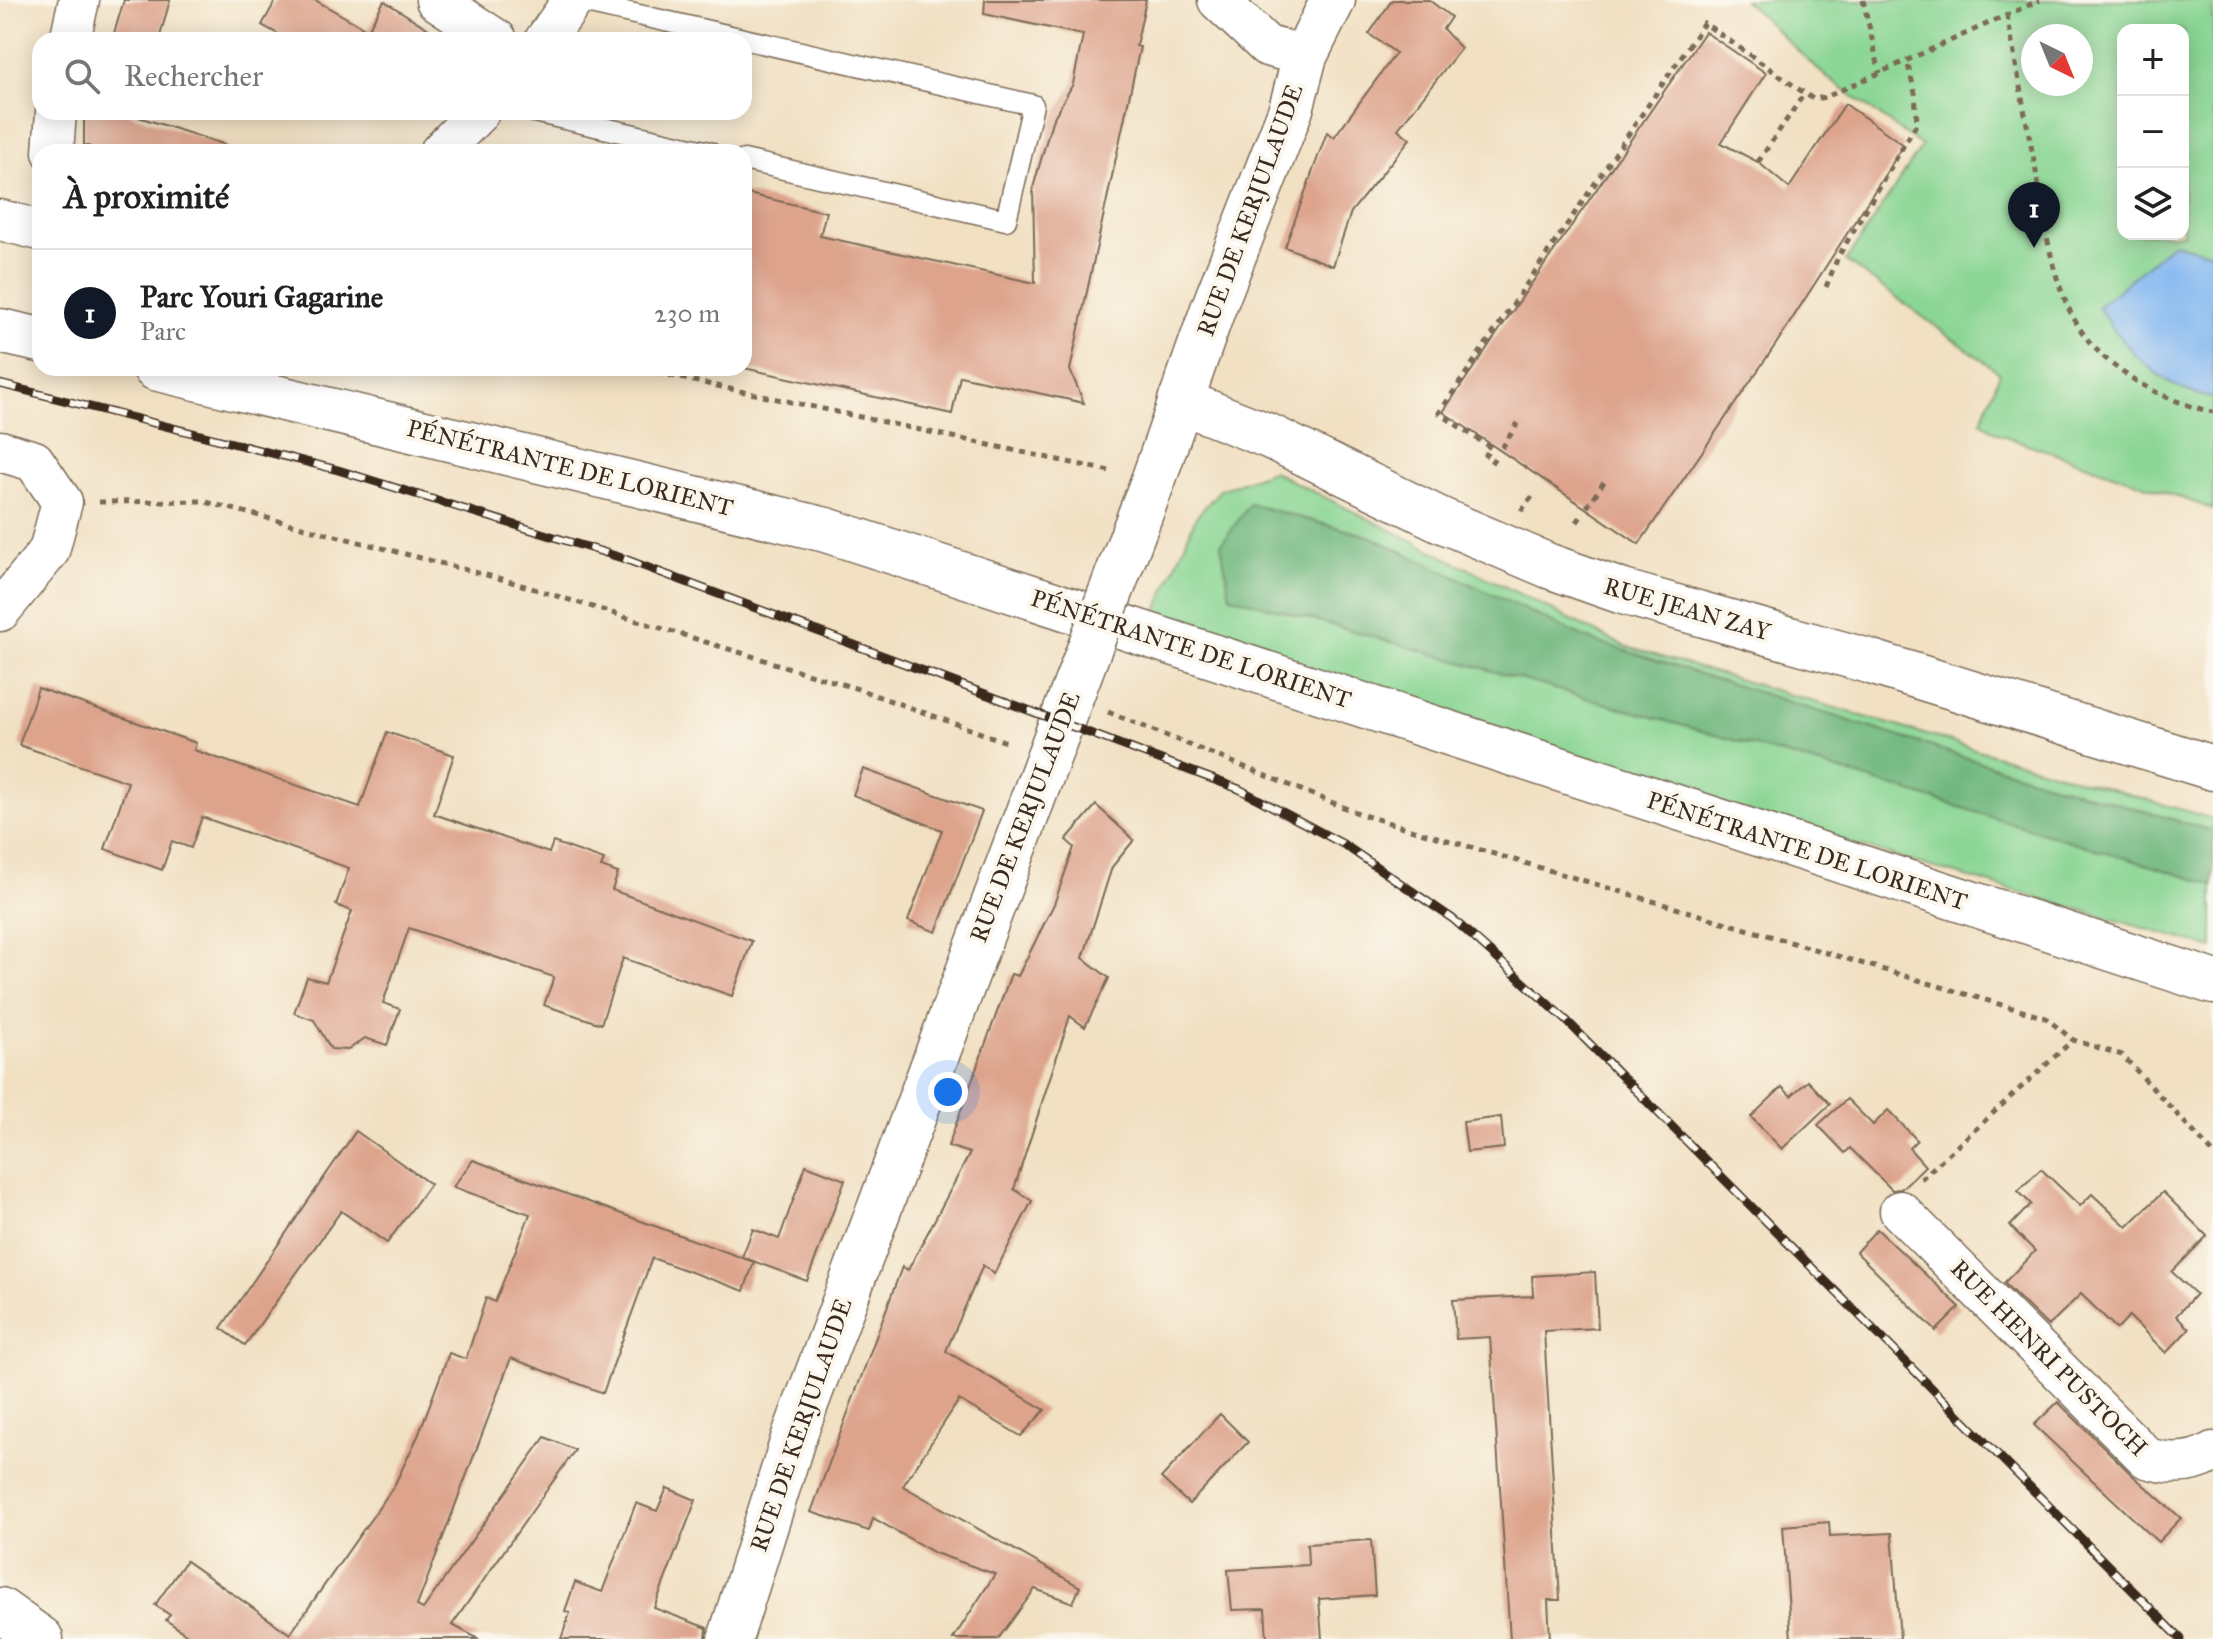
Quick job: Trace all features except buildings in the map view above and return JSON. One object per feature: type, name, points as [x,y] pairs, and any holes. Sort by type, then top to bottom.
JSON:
[{"type":"street","points":[[72,32],[79,0]]},
{"type":"street","points":[[436,0],[485,32]]},
{"type":"street","points":[[551,32],[573,0]]},
{"type":"street","points":[[1218,0],[1267,46],[1305,56]]},
{"type":"street","name":"RUE DE KERJULAUDE","points":[[730,1639],[794,1436],[1071,697],[1135,477],[1180,401],[1291,109],[1305,56],[1333,0]]},
{"type":"street","points":[[54,144],[55,120]]},
{"type":"street","points":[[448,144],[471,120]]},
{"type":"street","points":[[0,220],[32,228]]},
{"type":"street","points":[[0,331],[32,338]]},
{"type":"street","name":"PÉNÉTRANTE DE LORIENT","points":[[188,376],[826,530],[2213,982]]},
{"type":"street","name":"RUE JEAN ZAY","points":[[1180,401],[1266,435],[1441,520],[1549,566],[1623,592],[1868,661],[2213,768]]},
{"type":"street","points":[[0,611],[49,551],[62,502],[17,456]]},
{"type":"street","name":"RUE HENRI PUSTOCH","points":[[1900,1211],[2147,1458],[2179,1463],[2196,1461],[2213,1452]]},
{"type":"street","points":[[0,1610],[41,1639]]},
{"type":"lane","points":[[573,0],[713,32]]},
{"type":"lane","points":[[752,41],[1033,105],[1006,220],[752,162]]},
{"type":"lane","points":[[569,120],[674,144]]},
{"type":"path","points":[[1863,0],[1880,73]]},
{"type":"path","points":[[1484,457],[1491,448],[1439,413],[1704,23],[1813,99],[1826,97],[2040,0]]},
{"type":"path","points":[[2007,15],[2046,228],[2064,294],[2075,321],[2089,341],[2122,371],[2163,396],[2213,412]]},
{"type":"path","points":[[1826,287],[1855,225],[1917,123],[1915,93],[1907,61]]},
{"type":"path","points":[[1758,162],[1804,94]]},
{"type":"path","points":[[671,376],[1135,477]]},
{"type":"path","points":[[1502,448],[1518,423]]},
{"type":"path","points":[[1491,463],[1496,456]]},
{"type":"path","points":[[1587,507],[1604,482]]},
{"type":"path","points":[[1517,517],[1535,493]]},
{"type":"path","points":[[62,502],[202,501],[505,580],[855,688],[1047,757]]},
{"type":"path","points":[[1577,522],[1582,515]]},
{"type":"path","points":[[1071,697],[1363,815],[2046,1018],[2073,1040],[2122,1055],[2213,1153]]},
{"type":"path","points":[[1900,1211],[1910,1189],[2073,1040]]},
{"type":"green space","points":[[1744,0],[2213,0],[2213,509],[1999,434],[1981,422],[2000,373],[1846,261],[1922,146],[1826,77]]},
{"type":"green space","points":[[1272,471],[1624,646],[2213,819],[2213,948],[1817,834],[1151,625],[1196,517],[1220,490]]},
{"type":"green space","points":[[1250,504],[1369,536],[1585,638],[2025,776],[2213,831],[2213,885],[1855,775],[1230,596],[1221,544]]},
{"type":"water","points":[[2173,243],[2213,253],[2213,398],[2195,394],[2161,377],[2120,338],[2098,307]]},
{"type":"railway","points":[[0,384],[338,470],[622,558],[1239,789],[1343,844],[1453,919],[1566,1020],[2181,1639]]},
{"type":"place","name":"Parc Youri Gagarine","points":[[2034,248]]}]
